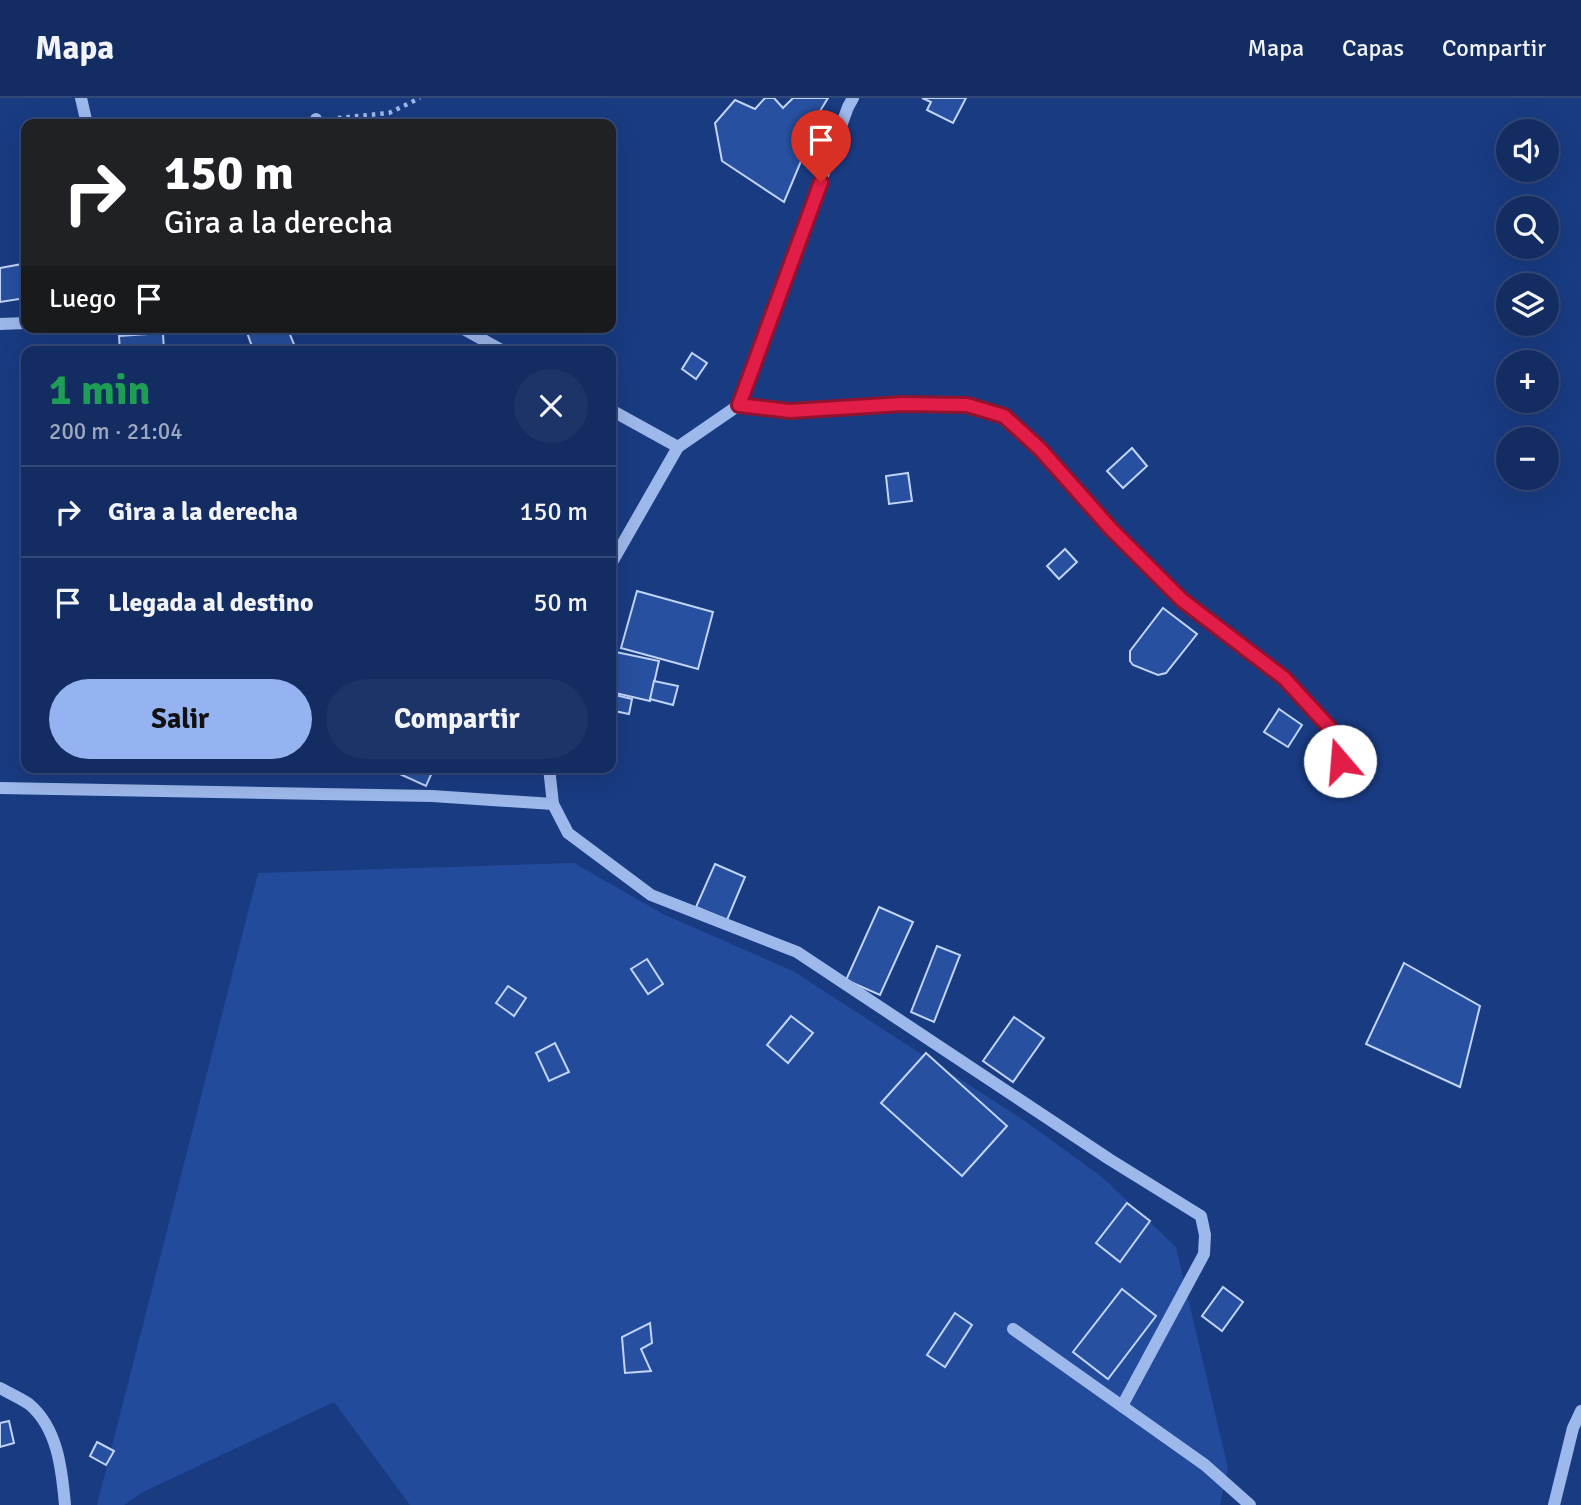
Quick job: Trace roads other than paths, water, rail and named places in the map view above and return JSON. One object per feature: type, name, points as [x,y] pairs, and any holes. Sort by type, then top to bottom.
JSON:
[{"type":"street","points":[[81,98],[86,119]]},
{"type":"street","points":[[616,555],[678,447],[739,405],[848,101]]},
{"type":"street","points":[[0,324],[21,323]]},
{"type":"street","points":[[471,333],[494,346]]},
{"type":"street","points":[[739,405],[790,411],[902,404],[967,405],[1004,416],[1040,449],[1111,529],[1182,600],[1284,678],[1329,727],[1340,761]]},
{"type":"street","points":[[616,413],[678,447]]},
{"type":"street","points":[[550,773],[553,804],[568,833],[651,895],[797,952],[1109,1159],[1201,1216],[1205,1235],[1204,1254],[1122,1406]]},
{"type":"street","points":[[0,788],[432,796],[553,804]]},
{"type":"street","points":[[1013,1329],[1205,1465],[1250,1505]]},
{"type":"street","points":[[1,1389],[29,1405],[49,1428],[62,1471],[65,1505]]},
{"type":"street","points":[[1554,1505],[1573,1428],[1581,1411]]}]
